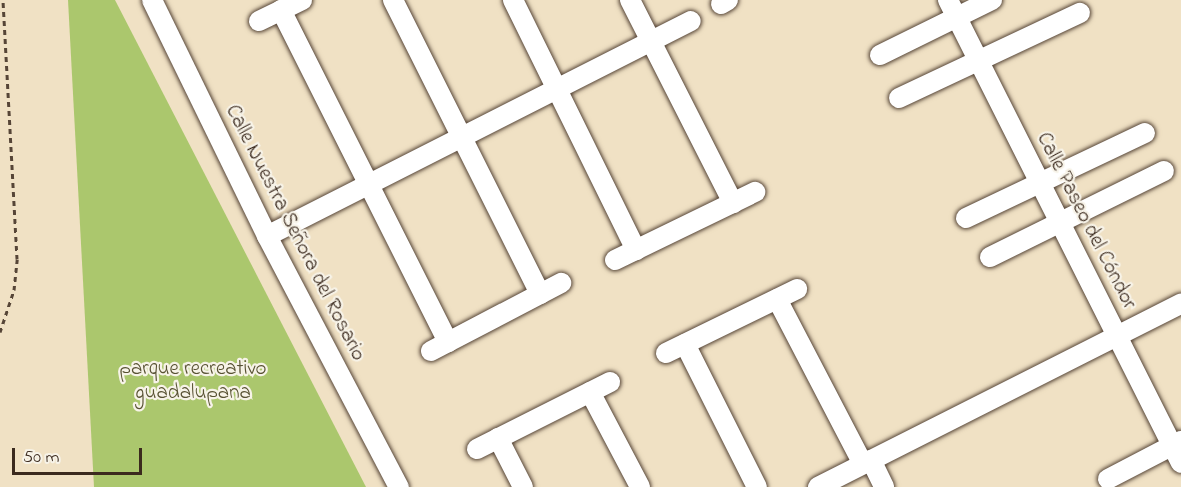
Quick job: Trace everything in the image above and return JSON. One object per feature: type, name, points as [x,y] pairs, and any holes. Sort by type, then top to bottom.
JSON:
[{"type":"street","name":"Calle Nuestra Señora del Rosario","points":[[152,0],[267,236],[399,487]]},
{"type":"street","points":[[259,21],[302,0]]},
{"type":"street","points":[[393,0],[540,294]]},
{"type":"street","points":[[513,0],[636,250]]},
{"type":"street","points":[[630,0],[733,203]]},
{"type":"street","points":[[880,55],[952,8],[992,0]]},
{"type":"street","name":"Calle Paseo del Cóndor","points":[[952,8],[1117,336],[1178,450]]},
{"type":"street","points":[[281,10],[366,185],[439,347],[561,283]]},
{"type":"street","points":[[899,98],[1080,13]]},
{"type":"street","points":[[267,236],[690,21]]},
{"type":"street","points":[[966,218],[1039,181],[1145,133]]},
{"type":"street","points":[[990,256],[1164,171]]},
{"type":"street","points":[[615,260],[755,192]]},
{"type":"street","points":[[666,353],[797,289]]},
{"type":"street","points":[[777,299],[867,462],[884,487]]},
{"type":"street","points":[[818,487],[1181,304]]},
{"type":"street","points":[[685,344],[757,487]]},
{"type":"street","points":[[477,449],[610,382]]},
{"type":"street","points":[[590,392],[640,487]]},
{"type":"street","points":[[498,438],[523,487]]},
{"type":"street","points":[[1108,479],[1178,450]]},
{"type":"path","points":[[0,332],[14,290],[17,259],[3,0]]},
{"type":"green space","name":"parque recreativo guadalupana","points":[[68,0],[115,0],[366,487],[94,487]]}]
